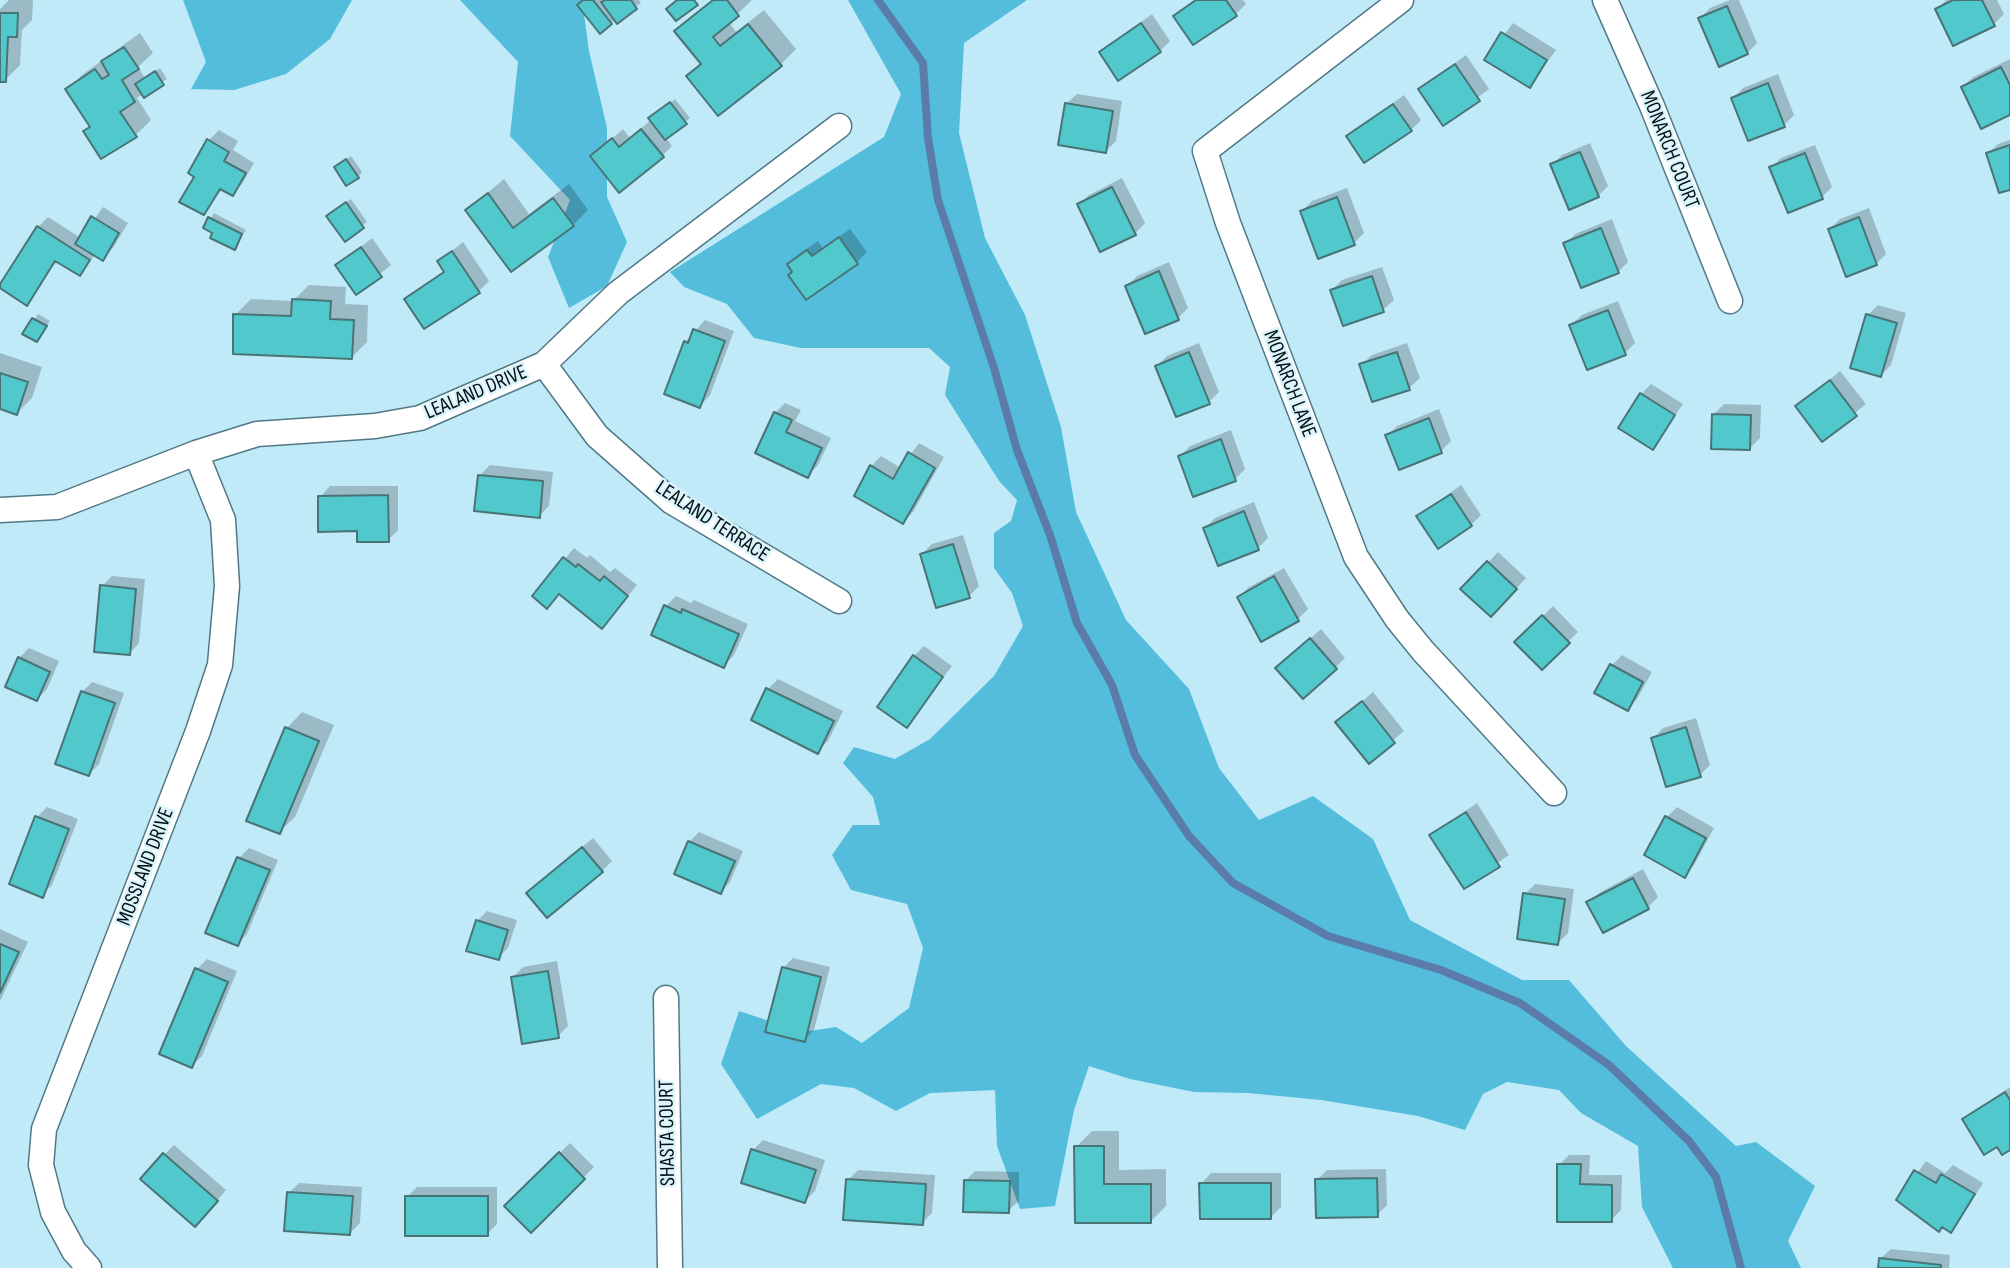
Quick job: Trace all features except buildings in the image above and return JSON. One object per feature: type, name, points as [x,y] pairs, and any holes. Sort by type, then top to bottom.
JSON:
[{"type":"street","name":"MONARCH LANE","points":[[1401,0],[1205,151],[1228,223],[1356,557],[1397,619],[1423,651],[1554,793]]},
{"type":"street","name":"MONARCH COURT","points":[[1605,0],[1730,301]]},
{"type":"street","name":"LEALAND DRIVE","points":[[0,510],[57,507],[196,453],[257,434],[375,426],[420,418],[544,364],[618,293],[839,126]]},
{"type":"street","name":"LEALAND TERRACE","points":[[544,364],[597,436],[671,502],[839,601]]},
{"type":"street","name":"MOSSLAND DRIVE","points":[[89,1268],[74,1251],[53,1212],[41,1165],[44,1129],[198,731],[220,665],[227,586],[223,520],[196,453]]},
{"type":"street","name":"SHASTA COURT","points":[[666,998],[670,1268]]},
{"type":"shaded area","points":[[183,0],[352,0],[330,39],[286,74],[234,90],[191,89],[206,62]]},
{"type":"shaded area","points":[[460,0],[582,0],[589,51],[607,128],[607,197],[627,242],[607,286],[569,308],[548,257],[570,200],[510,136],[518,62]]},
{"type":"shaded area","points":[[848,0],[1027,0],[964,43],[959,133],[985,238],[1025,315],[1061,427],[1076,512],[1126,620],[1189,689],[1219,768],[1259,820],[1313,796],[1373,839],[1410,920],[1522,980],[1569,980],[1626,1046],[1736,1146],[1756,1142],[1815,1186],[1788,1241],[1801,1268],[1673,1268],[1642,1207],[1638,1146],[1581,1113],[1559,1090],[1507,1082],[1483,1094],[1465,1130],[1418,1116],[1321,1100],[1248,1093],[1194,1092],[1130,1079],[1089,1066],[1074,1110],[1055,1206],[1020,1209],[997,1146],[995,1090],[930,1093],[896,1111],[854,1088],[821,1084],[757,1119],[721,1064],[739,1011],[803,1032],[836,1027],[862,1043],[909,1008],[923,948],[907,904],[851,890],[832,855],[853,825],[880,825],[873,797],[843,763],[854,747],[895,759],[930,739],[994,676],[1023,626],[1012,593],[994,568],[994,533],[1011,521],[1017,500],[999,481],[945,395],[950,367],[929,348],[801,348],[754,338],[727,304],[684,287],[670,272],[884,137],[901,94]]},
{"type":"waterway","points":[[878,0],[923,63],[928,138],[938,200],[994,368],[1017,450],[1050,535],[1077,623],[1112,685],[1135,755],[1189,836],[1233,883],[1328,936],[1441,970],[1520,1003],[1609,1065],[1689,1141],[1716,1177],[1741,1268]]}]
